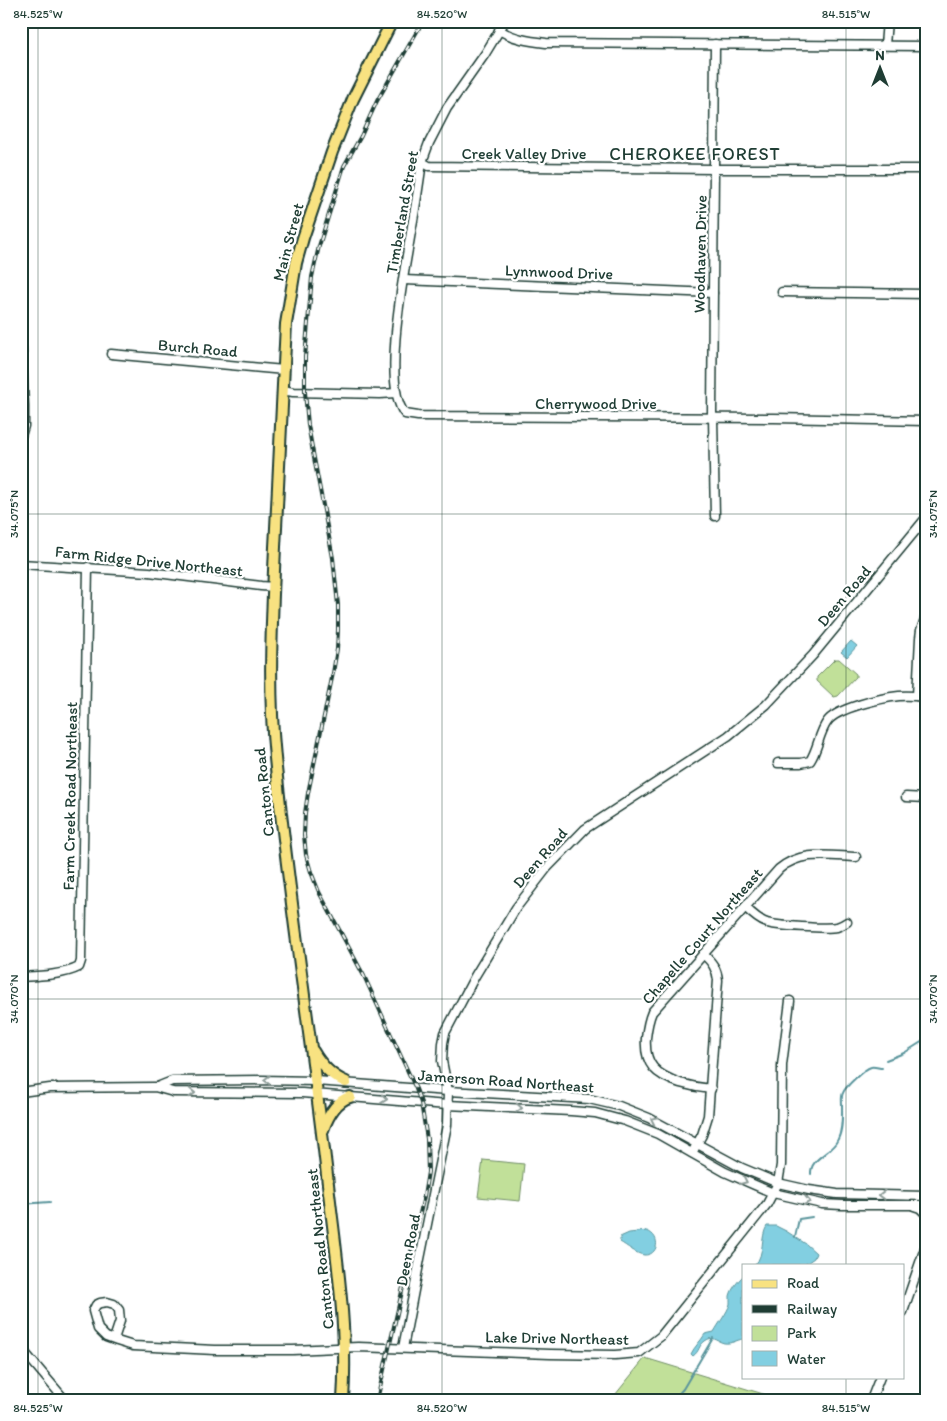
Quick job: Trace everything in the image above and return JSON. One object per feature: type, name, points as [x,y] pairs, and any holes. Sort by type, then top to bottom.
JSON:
[{"type":"main road","name":"Main Street","points":[[278,485],[286,324],[291,288],[303,238],[339,132],[353,98],[392,21]]},
{"type":"main road","name":"Canton Road","points":[[278,485],[270,669],[272,713],[286,857],[318,1094]]},
{"type":"main road","points":[[312,1049],[326,1069],[340,1080],[346,1082]]},
{"type":"main road","name":"Canton Road Northeast","points":[[318,1094],[342,1307],[345,1347],[343,1400]]},
{"type":"main road","points":[[322,1133],[332,1111],[342,1101],[350,1097]]},
{"type":"street","name":"Timberland Street","points":[[418,416],[405,414],[401,409],[396,393],[395,356],[399,310],[422,162],[429,143],[447,108],[485,54],[505,21]]},
{"type":"street","points":[[885,45],[887,21]]},
{"type":"street","points":[[499,30],[520,39],[546,43],[926,46]]},
{"type":"street","name":"Woodhaven Drive","points":[[715,44],[712,414],[715,516]]},
{"type":"street","name":"Creek Valley Drive","points":[[422,162],[429,166],[926,169]]},
{"type":"street","name":"Lynnwood Drive","points":[[404,280],[713,292]]},
{"type":"street","points":[[782,292],[926,294]]},
{"type":"street","points":[[21,333],[24,406],[24,426],[21,436]]},
{"type":"street","name":"Burch Road","points":[[111,354],[284,370]]},
{"type":"street","points":[[283,390],[293,392],[396,393]]},
{"type":"street","name":"Cherrywood Drive","points":[[418,416],[774,418],[926,421]]},
{"type":"street","name":"Deen Road","points":[[403,1348],[447,1125],[448,1091],[442,1061],[445,1033],[475,976],[516,908],[546,868],[584,829],[728,736],[766,705],[812,656],[926,518]]},
{"type":"street","name":"Farm Ridge Drive Northeast","points":[[21,564],[149,572],[274,587]]},
{"type":"street","name":"Farm Creek Road Northeast","points":[[21,977],[74,970],[79,967],[81,961],[88,567]]},
{"type":"street","points":[[917,696],[921,630],[926,616]]},
{"type":"street","points":[[778,763],[810,761],[826,723],[830,717],[841,711],[883,699],[902,696],[926,697]]},
{"type":"street","points":[[906,797],[926,798]]},
{"type":"street","name":"Chapelle Court Northeast","points":[[711,1089],[686,1084],[662,1076],[648,1061],[646,1046],[647,1026],[652,1012],[779,869],[793,860],[810,856],[856,857]]},
{"type":"street","points":[[745,907],[760,919],[776,924],[830,928],[839,927],[847,922]]},
{"type":"street","points":[[692,1153],[706,1126],[708,1116],[718,980],[713,964],[703,954]]},
{"type":"street","name":"Lake Drive Northeast","points":[[112,1340],[133,1346],[215,1350],[293,1350],[345,1347],[550,1354],[615,1355],[639,1353],[661,1336],[680,1313],[767,1204],[778,1183],[781,1165],[782,1065],[790,1001]]},
{"type":"street","name":"Jamerson Road Northeast","points":[[157,1087],[172,1081],[316,1081],[598,1101],[619,1106],[650,1118],[753,1174],[778,1183],[837,1194],[926,1196]]},
{"type":"street","name":"Jamerson Road Northeast","points":[[21,1092],[50,1088],[157,1087],[173,1092],[318,1094],[447,1105],[595,1113],[625,1121],[664,1137],[738,1178],[773,1194],[842,1206],[926,1204]]},
{"type":"street","points":[[912,1205],[920,1208],[926,1214]]},
{"type":"street","points":[[904,1309],[926,1245]]},
{"type":"street","points":[[100,1303],[114,1304],[119,1310],[120,1321],[112,1340],[98,1329],[94,1311],[96,1305],[100,1303]]},
{"type":"street","points":[[21,1348],[65,1400]]},
{"type":"street","points":[[871,1400],[880,1378]]},
{"type":"green space","points":[[835,659],[839,659],[856,674],[856,677],[838,696],[834,697],[817,681],[817,677]]},
{"type":"green space","points":[[483,1160],[524,1164],[520,1201],[478,1197]]},
{"type":"green space","points":[[645,1358],[783,1400],[611,1400]]},
{"type":"water","points":[[851,641],[857,646],[847,657],[841,652]]},
{"type":"water","points":[[767,1226],[776,1226],[786,1231],[816,1253],[814,1258],[805,1264],[756,1264],[760,1256]]},
{"type":"water","points":[[647,1231],[655,1237],[656,1241],[655,1249],[649,1255],[638,1253],[620,1242],[620,1237],[629,1233]]},
{"type":"water","points":[[742,1277],[742,1339],[724,1343],[712,1338],[708,1339],[693,1356],[691,1354],[692,1351],[705,1334],[714,1332],[723,1318],[730,1304],[732,1290]]},
{"type":"waterway","points":[[886,1060],[904,1053],[926,1040]]},
{"type":"waterway","points":[[811,1174],[814,1163],[835,1144],[840,1135],[842,1094],[844,1090],[868,1068],[882,1068]]},
{"type":"waterway","points":[[21,1204],[50,1202]]},
{"type":"waterway","points":[[795,1237],[799,1219],[812,1217]]},
{"type":"waterway","points":[[673,1400],[683,1389],[713,1338]]},
{"type":"railway","points":[[377,1400],[424,1196],[428,1172],[427,1139],[421,1103],[416,1089],[364,976],[319,892],[306,855],[304,835],[305,813],[337,649],[338,605],[333,558],[308,425],[305,392],[305,357],[312,277],[319,246],[344,166],[361,136],[377,101],[423,21]]},
{"type":"district","name":"CHEROKEE FOREST","points":[[695,154]]}]
